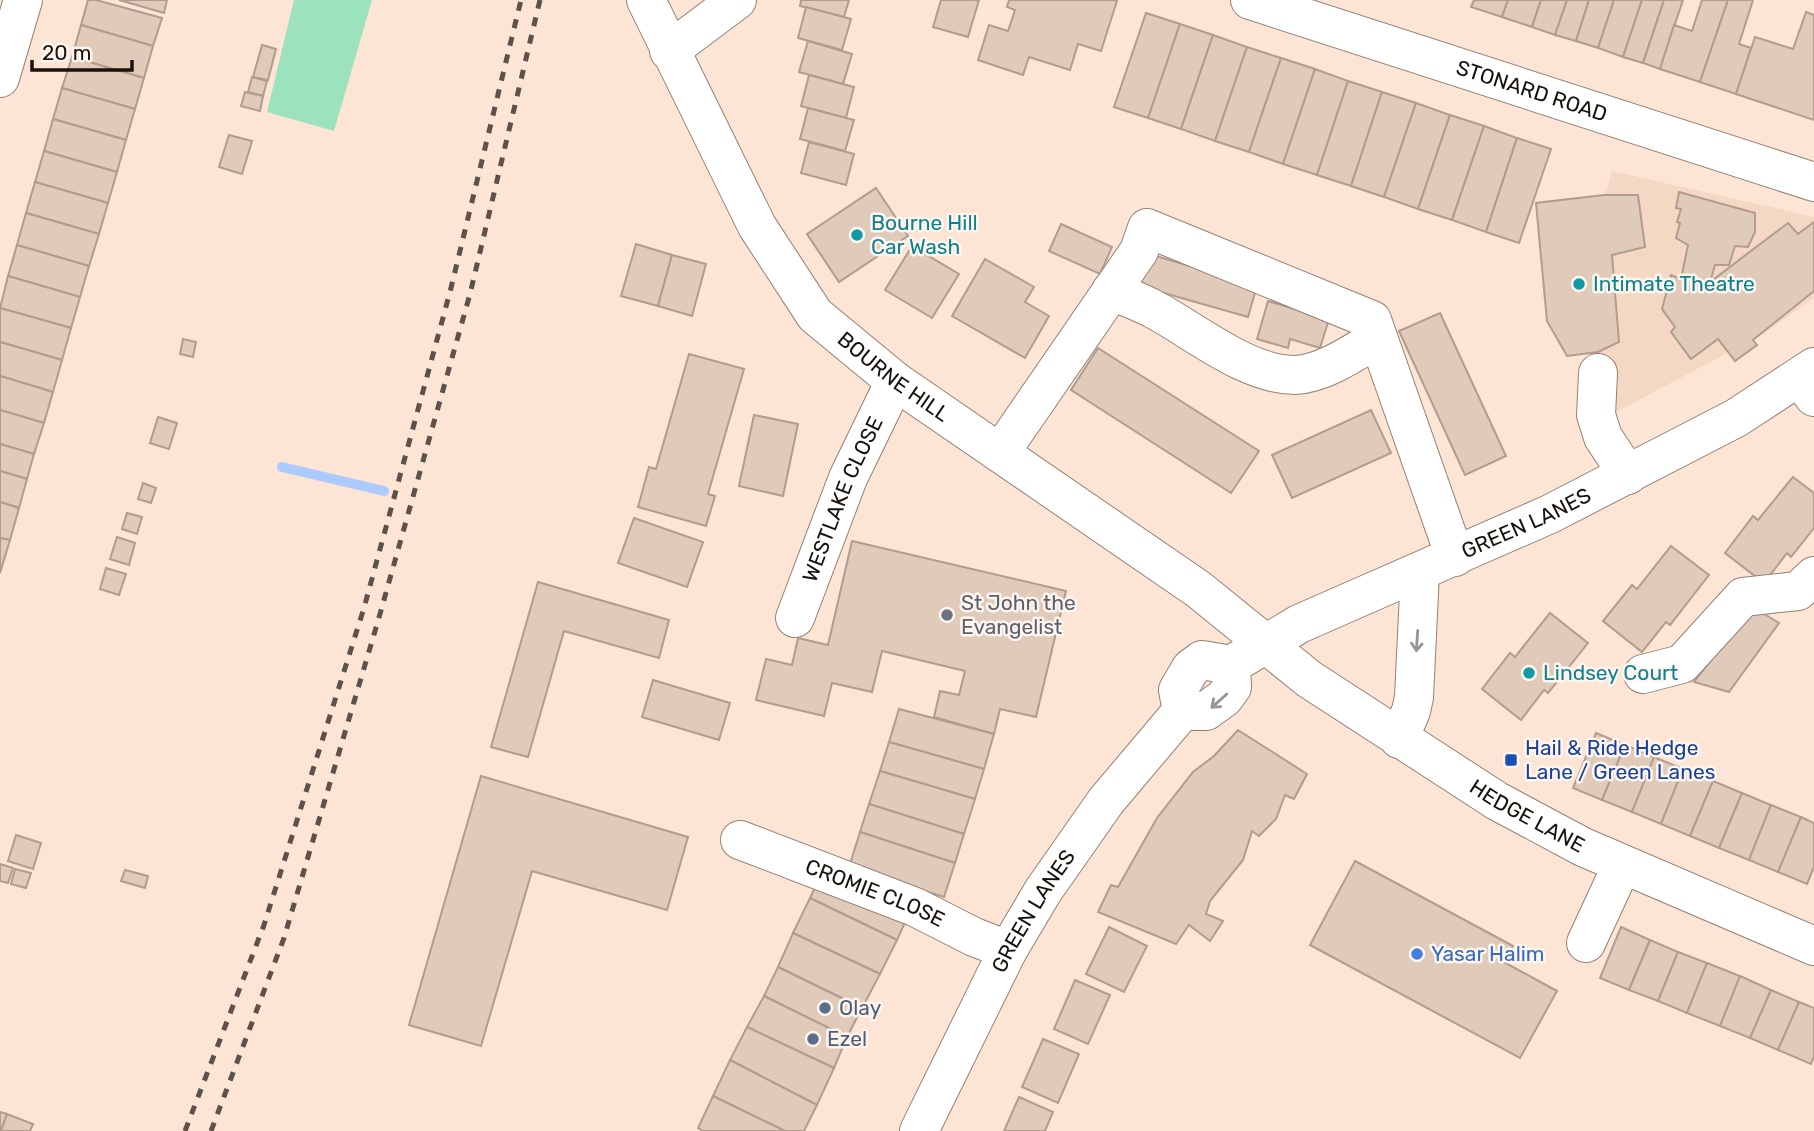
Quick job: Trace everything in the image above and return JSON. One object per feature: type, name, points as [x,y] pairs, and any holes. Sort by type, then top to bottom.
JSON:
[{"type":"main road","points":[[0,78],[23,0]]},
{"type":"main road","name":"BOURNE HILL","points":[[646,0],[757,226],[815,315],[895,381],[1198,589],[1265,644]]},
{"type":"main road","points":[[669,51],[737,0]]},
{"type":"main road","name":"STONARD ROAD","points":[[1250,0],[1814,182]]},
{"type":"main road","points":[[1000,453],[1139,251],[1147,228],[1372,320],[1455,557]]},
{"type":"main road","points":[[1111,291],[1153,309],[1227,354],[1267,369],[1296,375],[1332,365],[1378,338]]},
{"type":"main road","points":[[1598,373],[1596,415],[1603,437],[1628,475]]},
{"type":"main road","name":"WESTLAKE CLOSE","points":[[795,618],[848,478],[895,381]]},
{"type":"main road","name":"GREEN LANES","points":[[919,1131],[1008,950],[1043,891],[1098,812],[1182,711],[1206,712],[1224,698],[1233,687],[1231,665],[1299,624],[1455,557],[1628,475],[1809,381]]},
{"type":"main road","points":[[1399,739],[1414,697],[1420,572]]},
{"type":"main road","points":[[1643,674],[1682,664],[1743,597],[1798,591],[1814,576]]},
{"type":"main road","name":"HEDGE LANE","points":[[1265,644],[1309,678],[1399,739],[1497,801],[1583,847],[1814,946]]},
{"type":"main road","name":"CROMIE CLOSE","points":[[740,840],[915,907],[974,937],[1008,950]]},
{"type":"main road","points":[[1586,943],[1622,864]]},
{"type":"shaded area","points":[[1612,171],[1814,217],[1814,298],[1763,334],[1616,412],[1569,316]]},
{"type":"green space","points":[[294,0],[372,0],[334,131],[267,112]]},
{"type":"building","points":[[88,0],[162,18],[153,46],[81,25]]},
{"type":"building","points":[[119,0],[167,0],[164,13]]},
{"type":"building","points":[[801,0],[849,0],[844,17],[800,6]]},
{"type":"building","points":[[941,0],[979,0],[968,37],[933,27]]},
{"type":"building","points":[[1009,0],[1117,1],[1101,51],[1078,44],[1070,70],[1029,57],[1023,75],[978,60],[989,25],[1008,31],[1015,10],[1007,7]]},
{"type":"building","points":[[1474,0],[1508,0],[1502,17],[1471,7]]},
{"type":"building","points":[[1508,0],[1541,0],[1532,27],[1502,17]]},
{"type":"building","points":[[1541,0],[1567,0],[1555,35],[1532,27]]},
{"type":"building","points":[[1567,0],[1589,0],[1576,41],[1555,35]]},
{"type":"building","points":[[1589,0],[1614,0],[1598,48],[1576,41]]},
{"type":"building","points":[[1614,0],[1642,0],[1623,57],[1598,48]]},
{"type":"building","points":[[1642,0],[1664,0],[1643,63],[1623,57]]},
{"type":"building","points":[[1664,0],[1683,0],[1660,69],[1643,63]]},
{"type":"building","points":[[1702,0],[1728,0],[1700,82],[1660,69],[1674,25],[1692,31]]},
{"type":"building","points":[[1728,0],[1753,0],[1739,44],[1751,48],[1736,94],[1700,82]]},
{"type":"building","points":[[806,7],[851,19],[842,50],[798,38]]},
{"type":"building","points":[[1806,12],[1814,15],[1814,120],[1736,94],[1755,37],[1793,49]]},
{"type":"building","points":[[1146,13],[1180,24],[1148,118],[1114,107]]},
{"type":"building","points":[[1180,24],[1213,35],[1181,129],[1148,118]]},
{"type":"building","points":[[81,25],[153,46],[144,78],[72,57]]},
{"type":"building","points":[[1213,35],[1247,47],[1215,141],[1181,129]]},
{"type":"building","points":[[808,41],[852,54],[843,84],[799,72]]},
{"type":"building","points":[[262,45],[276,49],[268,80],[253,77]]},
{"type":"building","points":[[1247,47],[1281,58],[1249,152],[1215,141]]},
{"type":"building","points":[[72,57],[144,78],[135,109],[62,88]]},
{"type":"building","points":[[1281,58],[1315,69],[1283,164],[1249,152]]},
{"type":"building","points":[[1315,69],[1348,81],[1317,175],[1283,164]]},
{"type":"building","points":[[809,75],[854,87],[846,118],[801,106]]},
{"type":"building","points":[[252,77],[267,81],[263,96],[248,92]]},
{"type":"building","points":[[1348,81],[1382,92],[1351,186],[1317,175]]},
{"type":"building","points":[[62,88],[135,109],[126,140],[53,119]]},
{"type":"building","points":[[245,92],[263,96],[260,111],[241,106]]},
{"type":"building","points":[[1382,92],[1416,103],[1384,197],[1351,186]]},
{"type":"building","points":[[1416,103],[1450,115],[1418,209],[1384,197]]},
{"type":"building","points":[[808,108],[854,120],[845,151],[800,139]]},
{"type":"building","points":[[1450,115],[1484,126],[1452,220],[1418,209]]},
{"type":"building","points":[[53,119],[126,140],[117,172],[44,151]]},
{"type":"building","points":[[1484,126],[1517,138],[1486,232],[1452,220]]},
{"type":"building","points":[[229,135],[252,141],[242,174],[219,167]]},
{"type":"building","points":[[1517,138],[1551,149],[1519,243],[1486,232]]},
{"type":"building","points":[[809,142],[854,154],[846,185],[801,173]]},
{"type":"building","points":[[44,151],[117,172],[108,203],[35,182]]},
{"type":"building","points":[[35,182],[108,203],[99,234],[26,213]]},
{"type":"building","name":"Bourne Hill Car Wash","points":[[876,188],[908,236],[839,282],[807,234]]},
{"type":"building","points":[[1679,192],[1755,213],[1755,232],[1748,247],[1735,246],[1729,265],[1715,265],[1710,282],[1788,223],[1798,234],[1814,222],[1814,291],[1753,340],[1757,345],[1735,361],[1718,339],[1691,359],[1671,332],[1675,327],[1662,309],[1671,275],[1681,279],[1688,245],[1676,238],[1681,209],[1676,208]]},
{"type":"building","name":"Intimate Theatre","points":[[1604,195],[1638,195],[1645,247],[1612,255],[1619,342],[1598,352],[1567,356],[1547,321],[1536,203]]},
{"type":"building","points":[[26,213],[99,234],[89,266],[17,245]]},
{"type":"building","points":[[1061,224],[1112,247],[1100,274],[1049,251]]},
{"type":"building","points":[[636,244],[672,255],[658,306],[621,296]]},
{"type":"building","points":[[17,245],[89,266],[80,297],[8,276]]},
{"type":"building","points":[[912,246],[959,274],[932,318],[885,290]]},
{"type":"building","points":[[1139,251],[1257,286],[1248,317],[1129,283]]},
{"type":"building","points":[[672,255],[706,264],[692,316],[658,306]]},
{"type":"building","points":[[985,259],[1034,287],[1025,302],[1049,316],[1025,358],[952,316]]},
{"type":"building","points":[[8,276],[80,297],[71,328],[0,308]]},
{"type":"building","points":[[1268,301],[1329,319],[1320,348],[1290,339],[1288,348],[1257,339]]},
{"type":"building","points":[[0,308],[71,328],[62,360],[0,342]]},
{"type":"building","points":[[1440,313],[1506,456],[1465,475],[1399,331]]},
{"type":"building","points":[[183,339],[196,342],[193,357],[180,354]]},
{"type":"building","points":[[0,342],[62,360],[53,392],[0,376]]},
{"type":"building","points":[[1098,348],[1259,451],[1231,493],[1071,390]]},
{"type":"building","points":[[689,354],[744,369],[708,494],[715,496],[706,526],[638,507],[649,467],[656,469]]},
{"type":"building","points":[[0,376],[53,392],[44,423],[0,410]]},
{"type":"building","points":[[0,410],[44,423],[34,454],[0,444]]},
{"type":"building","points":[[1371,410],[1391,453],[1292,498],[1272,455]]},
{"type":"building","points":[[754,415],[798,424],[783,496],[739,486]]},
{"type":"building","points":[[158,417],[177,423],[169,449],[150,443]]},
{"type":"building","points":[[0,444],[34,454],[27,479],[0,471]]},
{"type":"building","points":[[0,471],[27,479],[19,508],[0,502]]},
{"type":"building","points":[[1793,477],[1814,493],[1814,528],[1791,557],[1787,553],[1764,583],[1725,553],[1753,516],[1758,520]]},
{"type":"building","points":[[143,483],[156,488],[151,503],[138,499]]},
{"type":"building","points":[[0,502],[19,508],[10,540],[0,538]]},
{"type":"building","points":[[127,513],[142,517],[137,534],[122,529]]},
{"type":"building","points":[[634,518],[703,542],[687,587],[618,563]]},
{"type":"building","points":[[117,537],[135,543],[129,565],[110,559]]},
{"type":"building","points":[[0,538],[10,540],[0,573]]},
{"type":"building","name":"St John the Evangelist","points":[[852,541],[1066,591],[1036,717],[1000,709],[994,734],[934,717],[940,691],[959,695],[965,671],[882,651],[872,692],[832,683],[824,716],[756,700],[766,659],[792,665],[798,638],[828,645]]},
{"type":"building","name":"Lindsey Court","points":[[1671,546],[1709,575],[1670,625],[1666,622],[1642,652],[1603,621],[1632,585],[1637,589]]},
{"type":"building","points":[[106,568],[126,574],[119,595],[100,589]]},
{"type":"building","points":[[538,582],[669,620],[659,658],[564,631],[528,757],[491,747]]},
{"type":"building","points":[[1753,607],[1779,623],[1729,692],[1694,682]]},
{"type":"building","name":"Lindsey Court","points":[[1550,613],[1588,643],[1548,693],[1544,690],[1521,720],[1482,689],[1510,653],[1515,657]]},
{"type":"building","points":[[653,680],[730,703],[719,740],[642,717]]},
{"type":"building","points":[[899,709],[994,734],[984,769],[889,742]]},
{"type":"building","points":[[1238,730],[1307,774],[1294,799],[1285,795],[1276,819],[1259,836],[1252,831],[1243,860],[1210,901],[1206,914],[1223,921],[1210,941],[1189,925],[1176,944],[1098,912],[1111,885],[1118,887],[1157,818],[1193,772],[1214,756]]},
{"type":"building","points":[[1596,733],[1625,745],[1602,800],[1573,788]]},
{"type":"building","points":[[889,742],[984,769],[975,799],[880,771]]},
{"type":"building","points":[[1625,745],[1654,757],[1632,812],[1602,800]]},
{"type":"building","points":[[1654,757],[1683,769],[1661,824],[1632,812]]},
{"type":"building","points":[[1683,769],[1713,781],[1690,836],[1661,824]]},
{"type":"building","points":[[880,771],[975,799],[964,834],[869,804]]},
{"type":"building","points":[[481,776],[688,837],[667,910],[532,871],[481,1046],[409,1025]]},
{"type":"building","points":[[1713,781],[1742,793],[1719,848],[1690,836]]},
{"type":"building","points":[[1742,793],[1771,805],[1749,860],[1719,848]]},
{"type":"building","points":[[869,804],[964,834],[955,863],[860,832]]},
{"type":"building","points":[[1771,805],[1801,817],[1778,872],[1749,860]]},
{"type":"building","points":[[1801,817],[1814,823],[1814,867],[1807,884],[1778,872]]},
{"type":"building","points":[[860,832],[955,863],[944,897],[849,867]]},
{"type":"building","points":[[16,835],[41,843],[33,869],[8,861]]},
{"type":"building","name":"Yasar Halim","points":[[1355,861],[1513,946],[1504,962],[1557,991],[1520,1058],[1310,945]]},
{"type":"building","points":[[0,864],[13,868],[8,883],[0,881]]},
{"type":"building","points":[[15,869],[31,873],[26,888],[11,884]]},
{"type":"building","points":[[125,870],[148,876],[145,888],[121,881]]},
{"type":"building","points":[[822,872],[909,914],[897,940],[810,898]]},
{"type":"building","points":[[810,898],[897,940],[880,974],[793,933]]},
{"type":"building","points":[[1109,927],[1147,946],[1124,992],[1086,974]]},
{"type":"building","points":[[1621,927],[1650,940],[1629,990],[1600,978]]},
{"type":"building","points":[[793,933],[880,974],[862,1008],[778,967]]},
{"type":"building","points":[[1650,940],[1678,952],[1658,1001],[1629,990]]},
{"type":"building","points":[[1678,952],[1707,963],[1687,1013],[1658,1001]]},
{"type":"building","points":[[1707,963],[1740,976],[1720,1026],[1687,1013]]},
{"type":"building","points":[[778,967],[862,1008],[847,1037],[764,996]]},
{"type":"building","points":[[1740,976],[1771,990],[1750,1038],[1720,1026]]},
{"type":"building","points":[[1075,980],[1110,995],[1088,1044],[1054,1029]]},
{"type":"building","points":[[1771,990],[1799,1002],[1778,1050],[1750,1038]]},
{"type":"building","points":[[764,996],[847,1037],[834,1068],[747,1027]]},
{"type":"building","points":[[1799,1002],[1814,1008],[1814,1056],[1811,1064],[1778,1050]]},
{"type":"building","points":[[747,1027],[834,1068],[817,1105],[730,1060]]},
{"type":"building","points":[[1043,1039],[1079,1054],[1058,1103],[1022,1087]]},
{"type":"building","points":[[730,1060],[817,1105],[804,1131],[785,1131],[713,1096]]},
{"type":"building","points":[[713,1096],[785,1131],[703,1131],[698,1128]]},
{"type":"building","points":[[1019,1097],[1053,1112],[1045,1131],[1004,1131]]},
{"type":"building","points":[[0,1112],[7,1114],[1,1131],[0,1131]]},
{"type":"building","points":[[7,1114],[33,1124],[30,1131],[1,1131]]},
{"type":"waterway","points":[[282,467],[384,491]]},
{"type":"railway","points":[[185,1131],[264,925],[364,608],[450,292],[521,0]]},
{"type":"railway","points":[[211,1131],[284,938],[378,621],[470,294],[540,0]]},
{"type":"place","name":"Bourne Hill Car Wash","points":[[857,235]]},
{"type":"place","name":"Intimate Theatre","points":[[1579,284]]},
{"type":"place","name":"St John the Evangelist","points":[[947,615]]},
{"type":"place","name":"Lindsey Court","points":[[1529,673]]},
{"type":"place","name":"Hail & Ride Hedge Lane / Green Lanes","points":[[1511,760]]},
{"type":"place","name":"Yasar Halim","points":[[1417,954]]},
{"type":"place","name":"Olay","points":[[825,1008]]},
{"type":"place","name":"Ezel","points":[[813,1039]]}]
